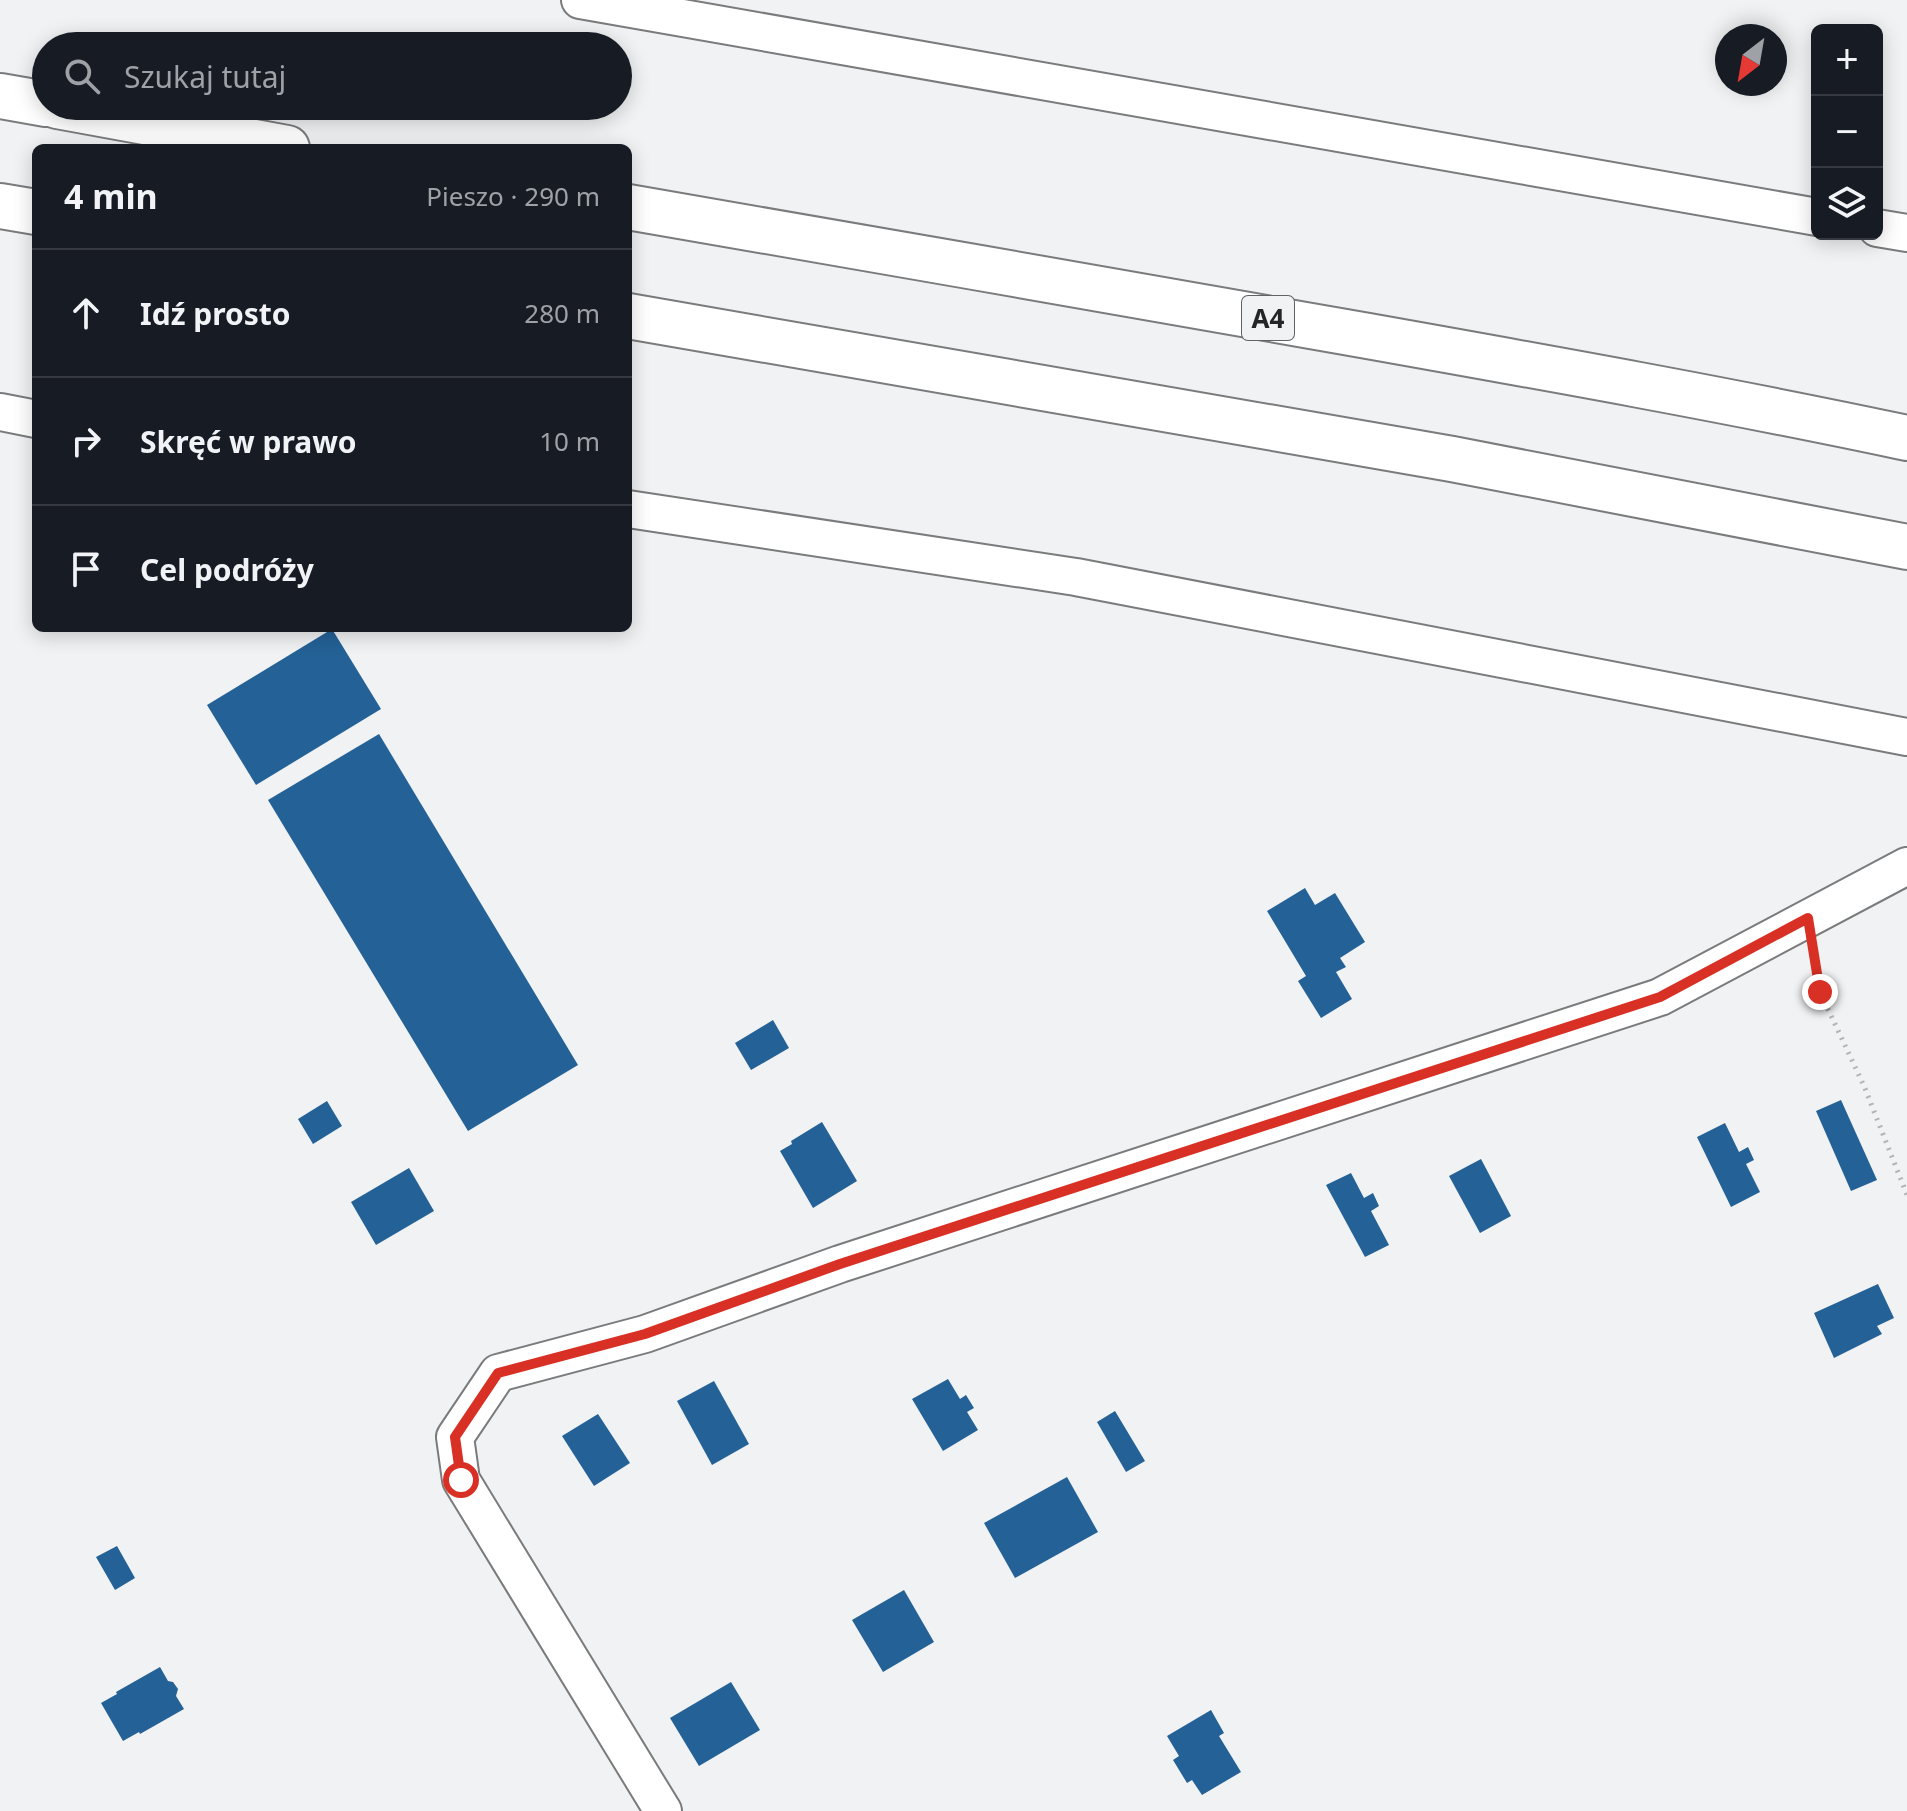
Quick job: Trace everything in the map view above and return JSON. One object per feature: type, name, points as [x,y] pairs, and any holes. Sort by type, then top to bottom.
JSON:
[{"type":"highway","points":[[0,96],[32,102]]},
{"type":"highway","points":[[134,120],[265,144]]},
{"type":"highway","points":[[0,206],[32,211]]},
{"type":"highway","name":"A4","points":[[632,208],[1476,355],[1801,415],[1907,438]]},
{"type":"highway","points":[[632,317],[1452,459],[1907,547]]},
{"type":"street","points":[[580,0],[1811,216]]},
{"type":"street","points":[[1883,229],[1907,233]]},
{"type":"street","points":[[0,412],[32,418]]},
{"type":"street","points":[[632,510],[1076,577],[1907,737]]},
{"type":"street","points":[[663,1811],[461,1480],[455,1437],[498,1373],[645,1334],[840,1264],[1660,997],[1907,866]]},
{"type":"path","points":[[1808,918],[1820,992],[1864,1086],[1907,1195]]},
{"type":"building","points":[[327,632],[334,632],[381,709],[256,785],[207,705]]},
{"type":"building","points":[[379,734],[578,1065],[468,1131],[268,800]]},
{"type":"building","points":[[1305,888],[1315,905],[1335,893],[1365,942],[1340,958],[1346,967],[1336,972],[1352,999],[1321,1018],[1298,981],[1306,976],[1267,911]]},
{"type":"building","points":[[773,1020],[789,1048],[751,1070],[735,1043]]},
{"type":"building","points":[[1841,1100],[1877,1180],[1851,1191],[1816,1111]]},
{"type":"building","points":[[327,1101],[342,1126],[313,1144],[298,1119]]},
{"type":"building","points":[[822,1122],[857,1181],[813,1208],[780,1151]]},
{"type":"building","points":[[1725,1123],[1739,1152],[1748,1147],[1754,1160],[1746,1164],[1760,1192],[1731,1207],[1697,1137]]},
{"type":"building","points":[[1481,1159],[1511,1216],[1480,1233],[1449,1176]]},
{"type":"building","points":[[409,1168],[434,1211],[376,1245],[351,1202]]},
{"type":"building","points":[[1351,1173],[1364,1198],[1373,1193],[1379,1206],[1371,1211],[1389,1245],[1365,1257],[1326,1185]]},
{"type":"building","points":[[1878,1284],[1894,1318],[1877,1326],[1882,1334],[1834,1358],[1814,1313]]},
{"type":"building","points":[[948,1379],[960,1399],[966,1395],[974,1408],[967,1412],[978,1430],[943,1451],[912,1399]]},
{"type":"building","points":[[714,1381],[749,1444],[712,1465],[677,1401]]},
{"type":"building","points":[[1115,1411],[1145,1461],[1126,1472],[1097,1422]]},
{"type":"building","points":[[598,1414],[630,1463],[594,1486],[562,1436]]},
{"type":"building","points":[[1067,1477],[1098,1532],[1015,1578],[984,1523]]},
{"type":"building","points":[[117,1546],[135,1578],[115,1590],[96,1557]]},
{"type":"building","points":[[904,1590],[934,1642],[883,1672],[852,1620]]},
{"type":"building","points":[[160,1667],[168,1681],[178,1689],[176,1696],[184,1709],[123,1741],[101,1703]]},
{"type":"building","points":[[731,1682],[760,1730],[699,1766],[670,1718]]},
{"type":"building","points":[[1211,1710],[1224,1733],[1219,1736],[1241,1772],[1202,1795],[1192,1780],[1187,1783],[1173,1760],[1179,1756],[1167,1736]]},
{"type":"route","points":[[461,1480],[455,1437],[498,1373],[645,1334],[840,1264],[1660,997],[1808,918],[1820,992]]}]
